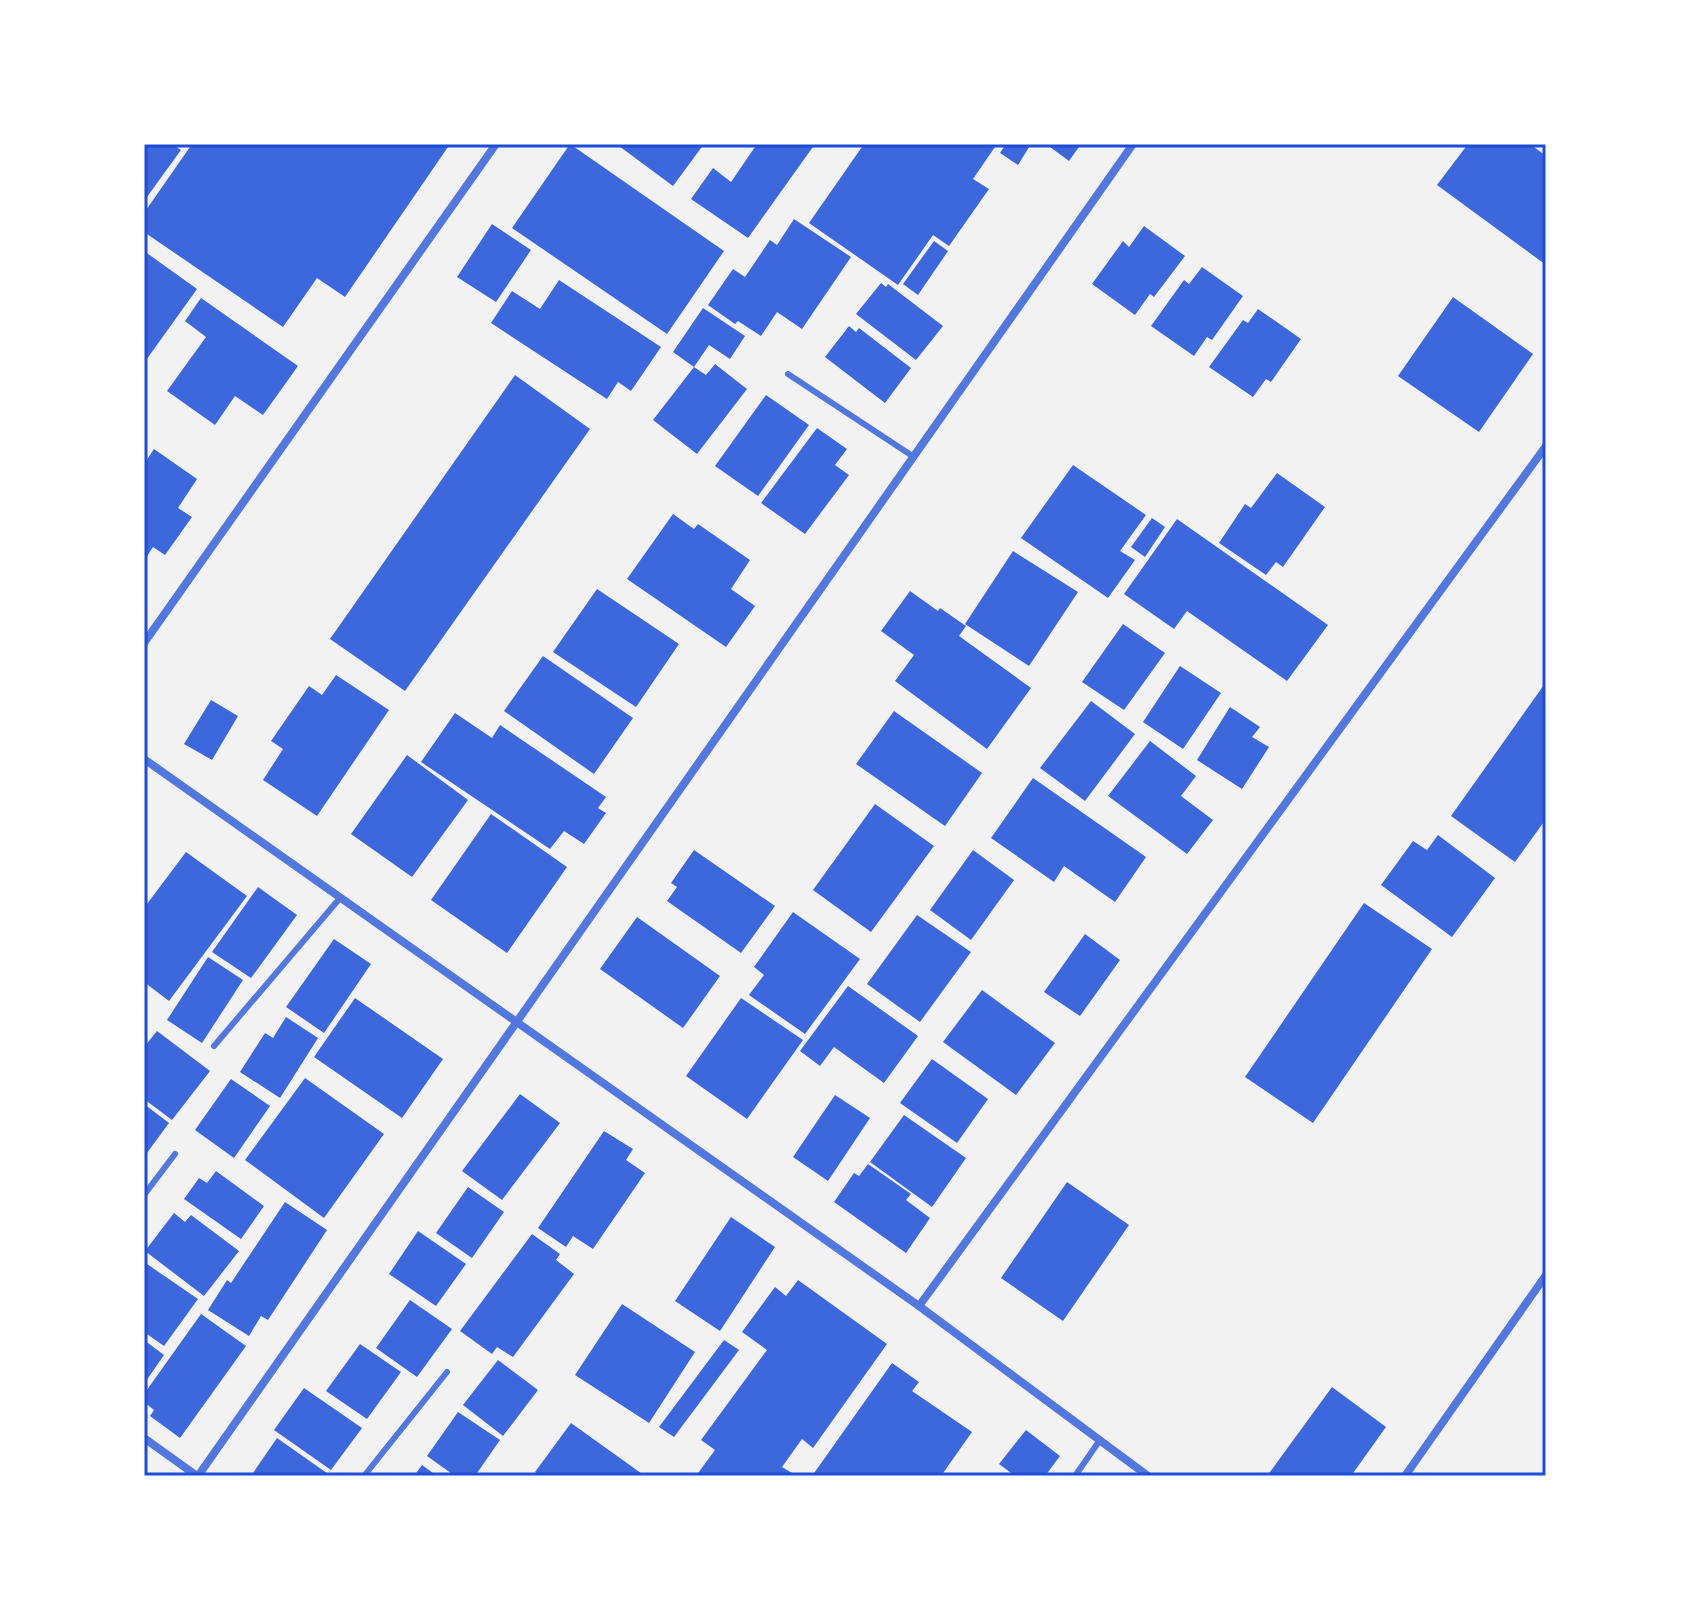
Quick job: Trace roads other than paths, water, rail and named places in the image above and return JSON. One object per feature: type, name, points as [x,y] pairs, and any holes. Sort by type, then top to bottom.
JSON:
[{"type":"street","points":[[144,643],[496,144]]},
{"type":"street","points":[[144,1438],[197,1476],[1133,144]]},
{"type":"street","points":[[919,1306],[1546,446]]},
{"type":"street","points":[[144,759],[919,1306],[1148,1476]]},
{"type":"street","points":[[1405,1476],[1546,1275]]},
{"type":"lane","points":[[788,374],[914,457]]},
{"type":"lane","points":[[214,1046],[340,898]]},
{"type":"lane","points":[[144,1195],[175,1154]]},
{"type":"lane","points":[[364,1476],[447,1372]]},
{"type":"lane","points":[[1075,1476],[1100,1440]]}]
